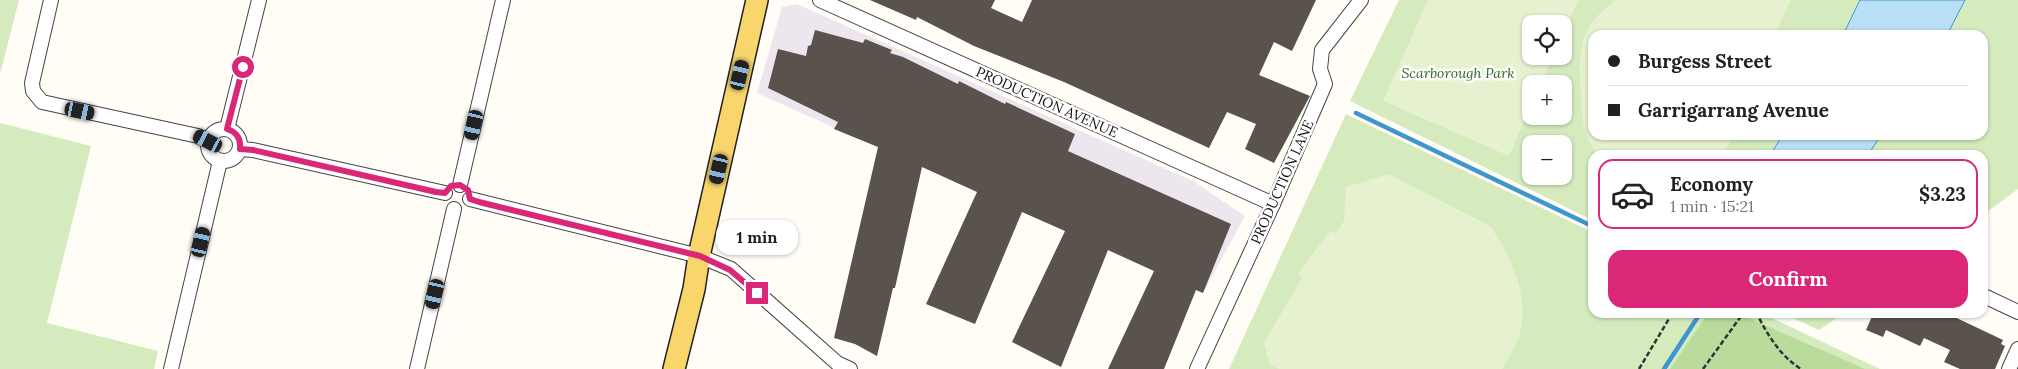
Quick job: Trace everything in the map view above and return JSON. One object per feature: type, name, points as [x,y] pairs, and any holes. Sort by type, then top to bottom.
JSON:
[{"type":"main road","points":[[674,369],[694,289],[757,0]]},
{"type":"street","points":[[51,0],[35,72],[33,91],[42,102],[198,136],[208,141]]},
{"type":"street","points":[[227,129],[259,0]]},
{"type":"street","points":[[460,185],[503,0]]},
{"type":"street","name":"PRODUCTION AVENUE","points":[[820,0],[1273,204]]},
{"type":"street","name":"PRODUCTION LANE","points":[[1197,369],[1273,204],[1325,84],[1320,69],[1322,50],[1361,0]]},
{"type":"street","points":[[227,129],[239,138],[240,149],[235,158],[220,161],[215,159],[208,151],[208,141],[213,132],[227,129]]},
{"type":"street","points":[[240,149],[253,150],[445,193]]},
{"type":"street","points":[[171,369],[220,161]]},
{"type":"street","points":[[460,185],[468,190],[470,199],[464,208],[454,209],[446,203],[445,193],[451,186],[460,185]]},
{"type":"street","points":[[470,199],[700,256],[730,270],[837,363],[850,369]]},
{"type":"street","points":[[417,369],[454,209]]},
{"type":"street","points":[[1988,298],[2018,312]]},
{"type":"street","points":[[2008,369],[2018,349]]},
{"type":"path","points":[[1639,369],[1669,318]]},
{"type":"path","points":[[1703,369],[1740,318]]},
{"type":"path","points":[[1760,318],[1776,345],[1791,363],[1801,369]]},
{"type":"shaded area","points":[[797,4],[1193,181],[1245,216],[1203,293],[757,93],[782,7]]},
{"type":"green space","points":[[0,0],[19,0],[0,74]]},
{"type":"green space","name":"Scarborough Park","points":[[1399,0],[2018,0],[2018,189],[1988,211],[1988,150],[1588,150],[1588,218],[1350,101]]},
{"type":"green space","points":[[1428,0],[1578,0],[1571,15],[1522,15],[1522,65],[1549,65],[1545,75],[1522,75],[1522,125],[1509,156],[1383,101]]},
{"type":"green space","points":[[1616,0],[1791,0],[1776,30],[1588,30],[1588,139],[1583,120],[1580,54],[1587,31],[1603,10]]},
{"type":"green space","points":[[1346,114],[1588,230],[1588,318],[1772,318],[1880,369],[1229,369]]},
{"type":"green space","points":[[0,123],[91,146],[47,323],[158,351],[154,369],[0,369]]},
{"type":"green space","points":[[1731,140],[1726,150],[1594,150],[1589,141]]},
{"type":"green space","points":[[1388,174],[1490,226],[1498,238],[1518,281],[1523,312],[1517,342],[1502,369],[1279,369],[1270,365],[1264,343],[1302,278],[1298,274],[1331,230],[1335,234],[1344,221],[1346,187]]},
{"type":"green space","points":[[1705,318],[1748,318],[1865,369],[1670,369]]},
{"type":"green space","points":[[1793,318],[1837,318],[1819,330]]},
{"type":"water","points":[[1860,0],[1965,0],[1950,30],[1845,30]]},
{"type":"water","points":[[1780,140],[1878,140],[1871,150],[1773,150]]},
{"type":"building","points":[[870,0],[995,0],[991,8],[1022,22],[1032,0],[1316,0],[1292,51],[1274,42],[1259,75],[1310,96],[1274,163],[1245,149],[1256,124],[1227,112],[1209,148],[1064,82],[974,46],[917,17],[916,20]]},
{"type":"building","points":[[815,30],[863,43],[865,39],[892,50],[890,53],[903,57],[958,84],[959,81],[1005,104],[1006,102],[1075,134],[1068,151],[1231,224],[1203,293],[1196,290],[1164,369],[1108,369],[1154,271],[1108,250],[1061,367],[1012,342],[1065,231],[1022,212],[975,324],[926,304],[977,192],[922,167],[895,288],[893,288],[877,356],[855,344],[834,338],[878,147],[834,129],[838,122],[768,88],[778,49],[806,56]]},
{"type":"building","points":[[1871,318],[1957,318],[2003,340],[2001,344],[2005,346],[1995,369],[1960,369],[1944,362],[1950,350],[1924,338],[1920,346],[1886,330],[1883,337],[1866,330]]},
{"type":"waterway","points":[[1356,113],[1588,224]]},
{"type":"waterway","points":[[1664,369],[1697,318]]},
{"type":"route","points":[[243,67],[232,117],[227,129],[239,138],[240,149],[253,150],[436,192],[445,193],[451,186],[455,184],[460,185],[468,190],[470,199],[479,202],[700,256],[730,270],[757,293]]}]
